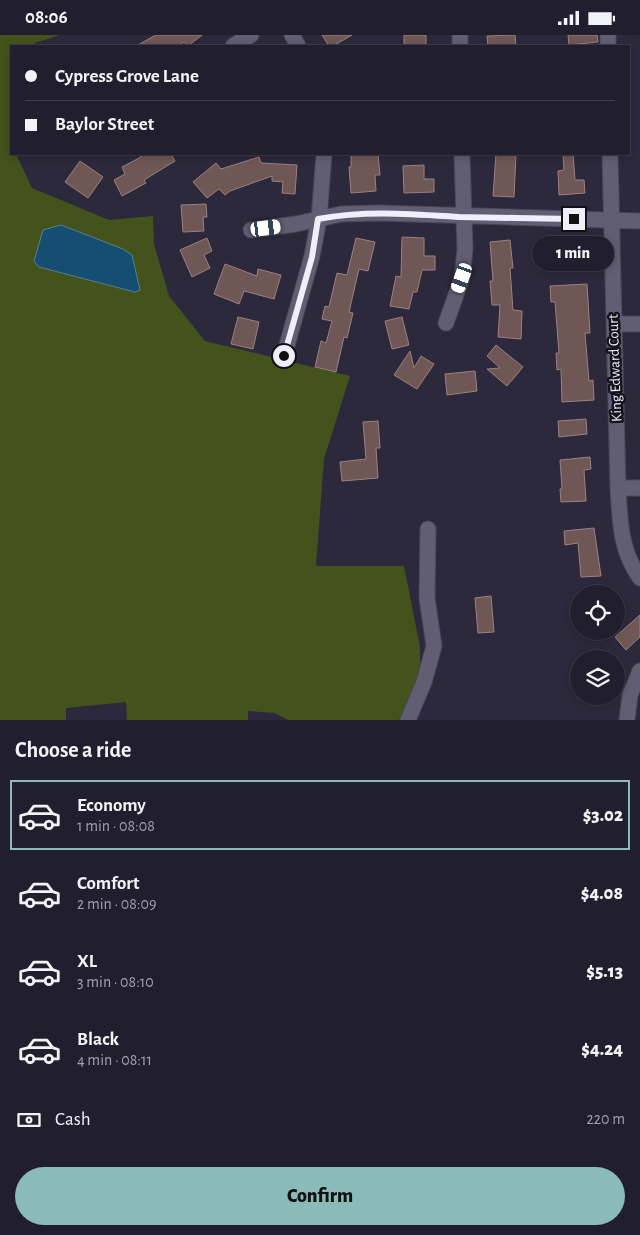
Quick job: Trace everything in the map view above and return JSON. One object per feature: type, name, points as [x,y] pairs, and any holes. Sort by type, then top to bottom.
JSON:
[{"type":"street","points":[[235,45],[251,35]]},
{"type":"street","points":[[284,356],[312,257],[318,219],[324,155]]},
{"type":"street","points":[[446,323],[462,278],[465,249],[462,155]]},
{"type":"street","name":"King Edward Court","points":[[610,155],[618,488],[621,537],[635,571],[640,578]]},
{"type":"street","points":[[251,230],[296,224],[342,214],[379,213],[640,221]]},
{"type":"street","points":[[614,324],[640,323]]},
{"type":"street","points":[[618,488],[640,488]]},
{"type":"street","points":[[408,720],[424,682],[434,646],[427,598],[428,529]]},
{"type":"street","points":[[627,720],[630,695],[640,671]]},
{"type":"green space","points":[[0,35],[60,35],[34,45],[10,45],[10,155],[16,155],[32,188],[109,220],[153,216],[154,244],[169,296],[205,341],[350,376],[324,459],[316,566],[404,566],[420,647],[420,673],[399,720],[288,720],[275,713],[248,711],[248,720],[127,720],[126,702],[66,708],[66,720],[0,720]],"holes":[[[93,237],[104,242],[140,290],[135,292],[39,267]]]},
{"type":"water","points":[[61,225],[123,249],[132,255],[140,290],[135,292],[39,267],[34,261],[43,230]]},
{"type":"building","points":[[156,35],[202,35],[189,45],[184,42],[180,45],[138,45]]},
{"type":"building","points":[[322,35],[352,35],[335,45],[328,45]]},
{"type":"building","points":[[404,35],[426,35],[426,45],[404,45]]},
{"type":"building","points":[[515,35],[516,45],[488,45],[487,36]]},
{"type":"building","points":[[568,35],[597,35],[598,42],[569,45]]},
{"type":"building","points":[[140,155],[172,155],[175,161],[144,180],[146,183],[122,196],[114,180],[125,174],[122,167],[141,157]]},
{"type":"building","points":[[351,155],[378,155],[380,175],[375,175],[376,191],[351,193],[349,167],[351,167]]},
{"type":"building","points":[[496,155],[516,155],[514,197],[493,196]]},
{"type":"building","points":[[563,155],[573,155],[575,180],[584,180],[585,193],[559,195],[558,171],[564,170]]},
{"type":"building","points":[[259,157],[261,163],[297,165],[295,194],[282,193],[283,182],[272,181],[272,176],[230,191],[225,195],[219,189],[207,198],[193,182],[216,163],[221,169]]},
{"type":"building","points":[[80,161],[103,177],[88,198],[65,182]]},
{"type":"building","points":[[424,165],[424,179],[434,179],[434,192],[404,193],[403,166]]},
{"type":"building","points":[[206,204],[207,217],[203,217],[204,231],[183,232],[181,205]]},
{"type":"building","points":[[402,237],[424,238],[424,256],[435,256],[435,270],[422,270],[417,292],[413,292],[409,309],[390,306],[396,276],[401,277]]},
{"type":"building","points":[[207,238],[212,251],[204,255],[210,268],[192,277],[180,250]]},
{"type":"building","points":[[356,238],[375,242],[368,271],[359,269],[349,312],[353,313],[347,338],[344,337],[336,372],[315,367],[321,341],[326,343],[332,321],[322,319],[325,306],[329,307],[337,273],[347,275]]},
{"type":"building","points":[[510,240],[513,268],[510,268],[513,310],[522,311],[521,339],[498,337],[500,305],[492,305],[490,281],[493,281],[490,242]]},
{"type":"building","points":[[594,246],[596,262],[565,265],[564,248]]},
{"type":"building","points":[[225,264],[257,276],[258,269],[281,275],[274,299],[244,291],[239,304],[214,294]]},
{"type":"building","points":[[587,284],[590,333],[585,333],[589,381],[593,380],[594,400],[562,402],[561,369],[557,370],[556,353],[559,353],[555,302],[551,302],[550,286]]},
{"type":"building","points":[[238,317],[259,322],[253,349],[231,344]]},
{"type":"building","points":[[402,317],[409,345],[392,349],[385,321]]},
{"type":"building","points":[[496,345],[523,367],[507,386],[487,369],[500,368],[487,356]]},
{"type":"building","points":[[410,351],[414,368],[421,356],[434,364],[417,389],[394,375]]},
{"type":"building","points":[[475,371],[477,391],[447,395],[445,374]]},
{"type":"building","points":[[586,419],[587,434],[559,437],[558,421]]},
{"type":"building","points":[[378,421],[380,448],[376,448],[378,478],[342,481],[340,462],[366,459],[363,422]]},
{"type":"building","points":[[590,457],[591,469],[584,470],[586,501],[561,502],[560,460]]},
{"type":"building","points":[[594,528],[601,576],[581,577],[578,543],[565,545],[564,531]]},
{"type":"building","points":[[491,596],[494,632],[478,633],[475,598]]},
{"type":"building","points":[[640,615],[640,637],[626,650],[618,640],[625,640],[625,628]]},
{"type":"route","points":[[284,356],[312,257],[318,219],[342,214],[379,213],[574,219]]}]
